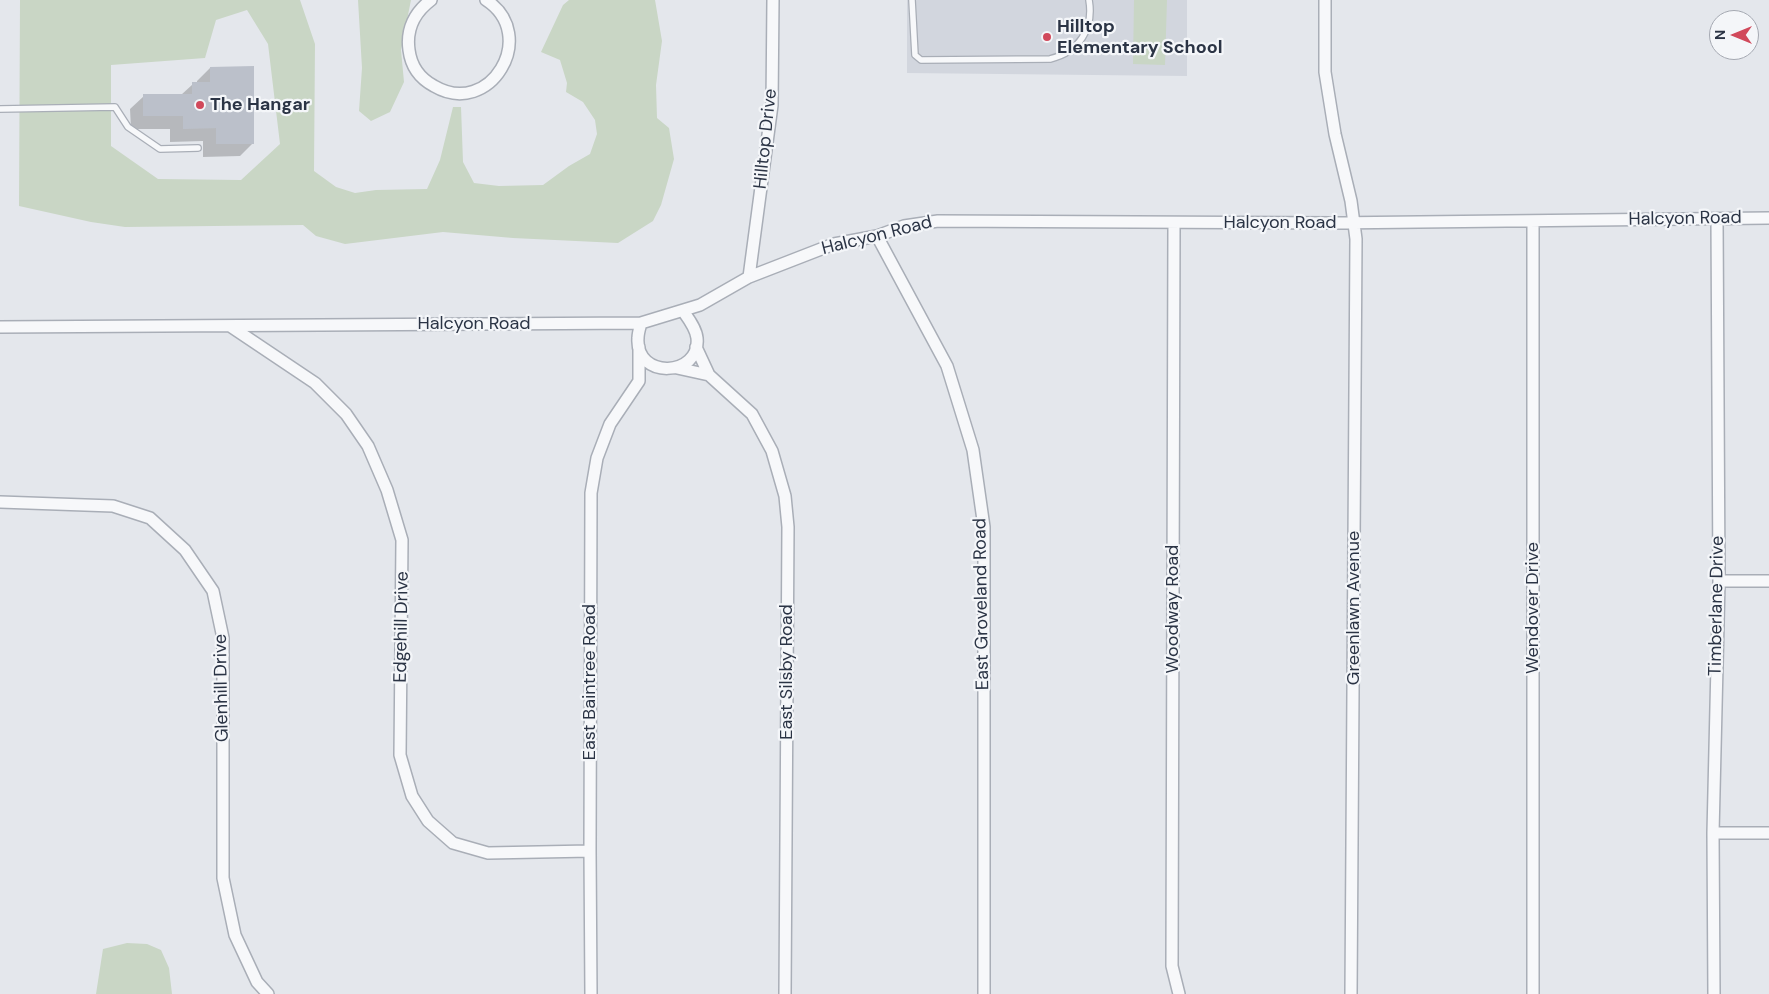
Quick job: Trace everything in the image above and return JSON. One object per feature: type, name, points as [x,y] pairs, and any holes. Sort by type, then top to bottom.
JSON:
[{"type":"street","points":[[431,0],[418,11],[410,26],[408,42],[410,58],[416,71],[426,81],[442,91],[456,94],[471,92],[488,84],[499,74],[506,60],[509,41],[508,31],[500,14],[486,0]]},
{"type":"street","name":"Hilltop Drive","points":[[750,277],[772,105],[773,0]]},
{"type":"street","name":"Greenlawn Avenue","points":[[1325,0],[1325,72],[1335,134],[1351,201],[1356,239],[1351,994]]},
{"type":"street","name":"Halcyon Road","points":[[0,327],[641,323],[700,305],[750,277],[834,244],[877,236],[904,226],[938,220],[1353,223],[1769,218]]},
{"type":"street","name":"Timberlane Drive","points":[[1714,994],[1712,833],[1719,581],[1717,219]]},
{"type":"street","name":"Wendover Drive","points":[[1533,222],[1533,994]]},
{"type":"street","name":"Woodway Road","points":[[1174,223],[1172,966],[1179,994]]},
{"type":"street","name":"East Groveland Road","points":[[877,236],[947,366],[975,460],[984,527],[984,994]]},
{"type":"street","points":[[641,323],[638,337],[639,381],[685,364],[692,356],[697,338],[689,320],[682,311]]},
{"type":"street","name":"Edgehill Drive","points":[[230,326],[315,383],[346,414],[368,446],[387,490],[402,540],[400,755],[412,796],[428,821],[453,844],[488,853],[590,851]]},
{"type":"street","points":[[639,347],[642,356],[658,368],[672,368],[709,375]]},
{"type":"street","name":"East Silsby Road","points":[[696,347],[709,375],[752,414],[772,451],[785,496],[788,527],[785,994]]},
{"type":"street","name":"East Baintree Road","points":[[591,994],[591,493],[598,458],[610,424],[639,381]]},
{"type":"street","name":"Glenhill Drive","points":[[0,502],[113,506],[150,518],[185,550],[213,590],[223,638],[223,878],[235,935],[257,982],[268,994]]},
{"type":"street","points":[[1719,581],[1769,581]]},
{"type":"street","points":[[1712,833],[1769,833]]},
{"type":"lane","points":[[912,0],[915,55],[921,60],[943,60],[1050,59],[1059,57],[1076,46],[1086,34],[1090,17],[1089,0]]},
{"type":"lane","points":[[0,109],[115,107],[128,127],[160,149],[198,148]]},
{"type":"shaded area","name":"Hilltop Elementary School","points":[[907,0],[1187,0],[1187,76],[907,73]]},
{"type":"green space","points":[[20,0],[300,0],[315,44],[314,171],[336,187],[355,193],[376,190],[427,189],[440,160],[453,107],[461,107],[463,162],[474,183],[499,186],[543,185],[569,166],[590,154],[597,134],[595,120],[583,102],[566,92],[567,83],[560,60],[541,52],[563,5],[569,0],[655,0],[662,41],[656,85],[657,118],[669,128],[674,159],[661,205],[653,221],[618,243],[513,238],[443,232],[345,244],[316,236],[303,225],[125,227],[91,222],[19,206]],"holes":[[[247,10],[268,44],[280,144],[241,180],[158,179],[111,146],[111,65],[205,58],[216,20]]]},
{"type":"green space","points":[[358,0],[411,0],[401,50],[404,82],[390,112],[371,121],[359,111],[362,68]]},
{"type":"green space","points":[[1134,0],[1167,0],[1165,65],[1133,64]]},
{"type":"green space","points":[[127,943],[147,944],[161,950],[169,968],[172,994],[96,994],[103,949]]},
{"type":"building","name":"The Hangar","points":[[254,66],[254,99],[257,101],[258,109],[254,111],[254,144],[216,144],[216,128],[183,129],[183,116],[143,116],[143,94],[192,94],[192,82],[210,82],[210,67]]},
{"type":"place","name":"Hilltop Elementary School","points":[[1047,37]]},
{"type":"place","name":"The Hangar","points":[[200,105]]}]
